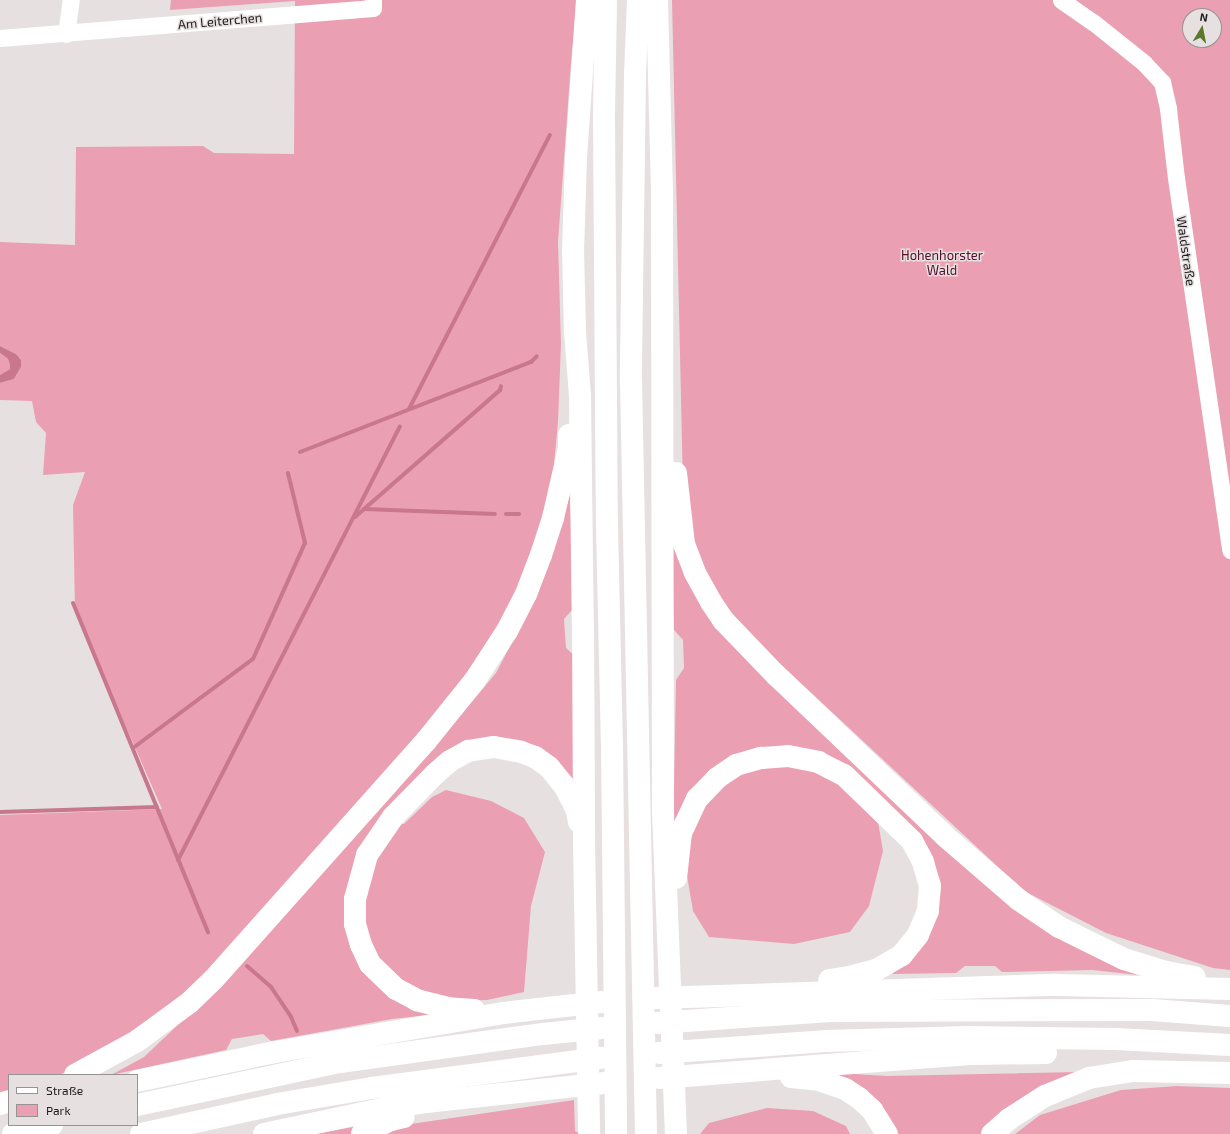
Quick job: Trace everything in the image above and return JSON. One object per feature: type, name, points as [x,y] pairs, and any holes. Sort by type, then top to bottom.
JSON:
[{"type":"highway","points":[[587,0],[576,157],[573,250],[575,332],[580,395],[584,625],[584,840],[589,1134]]},
{"type":"highway","points":[[606,0],[604,124],[607,527],[612,745],[616,1134]]},
{"type":"highway","points":[[638,0],[635,76],[631,381],[646,1134]]},
{"type":"highway","points":[[657,0],[662,194],[663,812],[676,1134]]},
{"type":"highway","points":[[77,1074],[137,1041],[189,1003],[213,980],[426,741],[492,657],[508,631],[526,594],[553,518],[569,448],[571,361],[575,332]]},
{"type":"highway","points":[[663,373],[672,405],[677,494],[684,544],[695,573],[711,602],[738,637],[946,837],[1019,900],[1060,927],[1124,959],[1166,972],[1230,983]]},
{"type":"highway","points":[[503,1013],[448,1008],[417,1000],[396,989],[370,964],[360,945],[355,924],[355,899],[367,855],[393,817],[445,765],[468,751],[494,747],[521,752],[535,757],[549,767],[564,786],[577,811],[584,840]]},
{"type":"highway","points":[[668,932],[682,832],[697,799],[717,778],[736,765],[761,758],[788,756],[818,762],[844,775],[912,841],[923,862],[930,886],[930,892],[928,911],[918,935],[902,955],[876,970],[849,978],[815,982],[776,983],[737,994]]},
{"type":"highway","points":[[138,1081],[275,1052],[503,1013],[622,999],[737,994],[1057,985],[1230,989]]},
{"type":"highway","points":[[138,1105],[340,1062],[543,1034],[703,1020],[831,1011],[1152,1010],[1230,1016]]},
{"type":"highway","points":[[141,1134],[277,1104],[372,1088],[573,1061],[710,1048],[825,1041],[969,1037],[1116,1039],[1230,1045]]},
{"type":"highway","points":[[264,1134],[386,1108],[508,1093],[710,1072],[973,1054],[1086,1053],[1116,1039]]},
{"type":"highway","points":[[992,1134],[1009,1119],[1045,1096],[1089,1078],[1133,1071],[1230,1073]]},
{"type":"highway","points":[[710,1072],[819,1080],[845,1089],[859,1098],[872,1110],[887,1134]]},
{"type":"highway","points":[[362,1134],[391,1120],[508,1093]]},
{"type":"highway","points":[[13,1134],[48,1126]]},
{"type":"street","points":[[66,34],[71,0]]},
{"type":"street","name":"Waldstraße","points":[[1061,0],[1098,26],[1144,64],[1162,82],[1168,109],[1176,178],[1230,550]]},
{"type":"street","name":"Am Leiterchen","points":[[0,38],[66,34],[373,4]]},
{"type":"green space","points":[[171,0],[577,0],[558,242],[561,344],[558,422],[553,475],[525,583],[468,677],[436,718],[182,1000],[94,1059],[61,1074],[8,1074],[8,1093],[0,1096],[0,815],[162,809],[75,611],[73,505],[85,472],[43,475],[46,433],[36,422],[32,401],[0,400],[0,383],[14,379],[21,367],[21,360],[16,354],[0,346],[0,242],[75,245],[76,147],[203,146],[214,153],[294,154],[295,1],[170,10]]},
{"type":"green space","name":"Hohenhorster Wald","points":[[672,0],[1230,0],[1230,970],[1213,968],[1106,933],[1024,891],[746,632],[725,607],[705,574],[690,534],[683,487]]},
{"type":"green space","points":[[0,353],[8,359],[10,369],[0,375]]},
{"type":"green space","points":[[570,495],[574,608],[564,619],[566,648],[575,656],[578,790],[504,740],[397,804],[350,927],[416,1005],[428,1015],[392,1019],[271,1041],[263,1034],[232,1039],[226,1050],[113,1074],[144,1057],[220,985],[446,733],[496,673],[538,593],[554,549]]},
{"type":"green space","points":[[669,505],[700,598],[1059,935],[1138,975],[1092,970],[1002,972],[995,966],[965,966],[956,973],[892,974],[917,951],[936,907],[940,880],[917,831],[849,769],[754,751],[673,843],[676,680],[684,668],[683,640],[674,630]]},
{"type":"green space","points":[[792,763],[834,778],[877,816],[883,851],[869,906],[850,932],[794,944],[709,937],[693,911],[685,864],[690,836],[697,813],[735,774]]},
{"type":"green space","points":[[446,790],[491,801],[524,818],[545,852],[531,906],[524,992],[487,1000],[459,1001],[406,986],[375,958],[361,915],[370,866],[398,823],[404,824],[432,797]]},
{"type":"green space","points":[[1079,1072],[984,1134],[894,1134],[836,1077],[838,1073],[887,1076]]},
{"type":"green space","points":[[1177,1086],[1230,1088],[1230,1134],[1015,1134],[1040,1115],[1121,1090]]},
{"type":"green space","points":[[574,1100],[575,1131],[580,1134],[378,1134],[404,1125]]},
{"type":"green space","points":[[767,1108],[813,1111],[846,1126],[850,1134],[700,1134],[709,1123]]},
{"type":"green space","points":[[353,1127],[354,1130],[351,1134],[315,1134]]},
{"type":"shaded area","points":[[0,346],[16,354],[21,360],[21,367],[14,379],[0,383],[0,375],[10,369],[10,365],[8,359],[0,353]]},
{"type":"waterway","points":[[409,409],[550,135]]},
{"type":"waterway","points":[[300,452],[531,362],[537,356]]},
{"type":"waterway","points":[[355,517],[500,390],[501,386]]},
{"type":"waterway","points":[[178,860],[400,427]]},
{"type":"waterway","points":[[133,748],[253,659],[305,543],[288,473]]},
{"type":"waterway","points":[[364,509],[495,514]]},
{"type":"waterway","points":[[506,514],[519,514]]},
{"type":"waterway","points":[[73,603],[208,932]]},
{"type":"waterway","points":[[0,812],[157,807]]},
{"type":"waterway","points":[[247,966],[271,987],[291,1017],[297,1031]]}]
